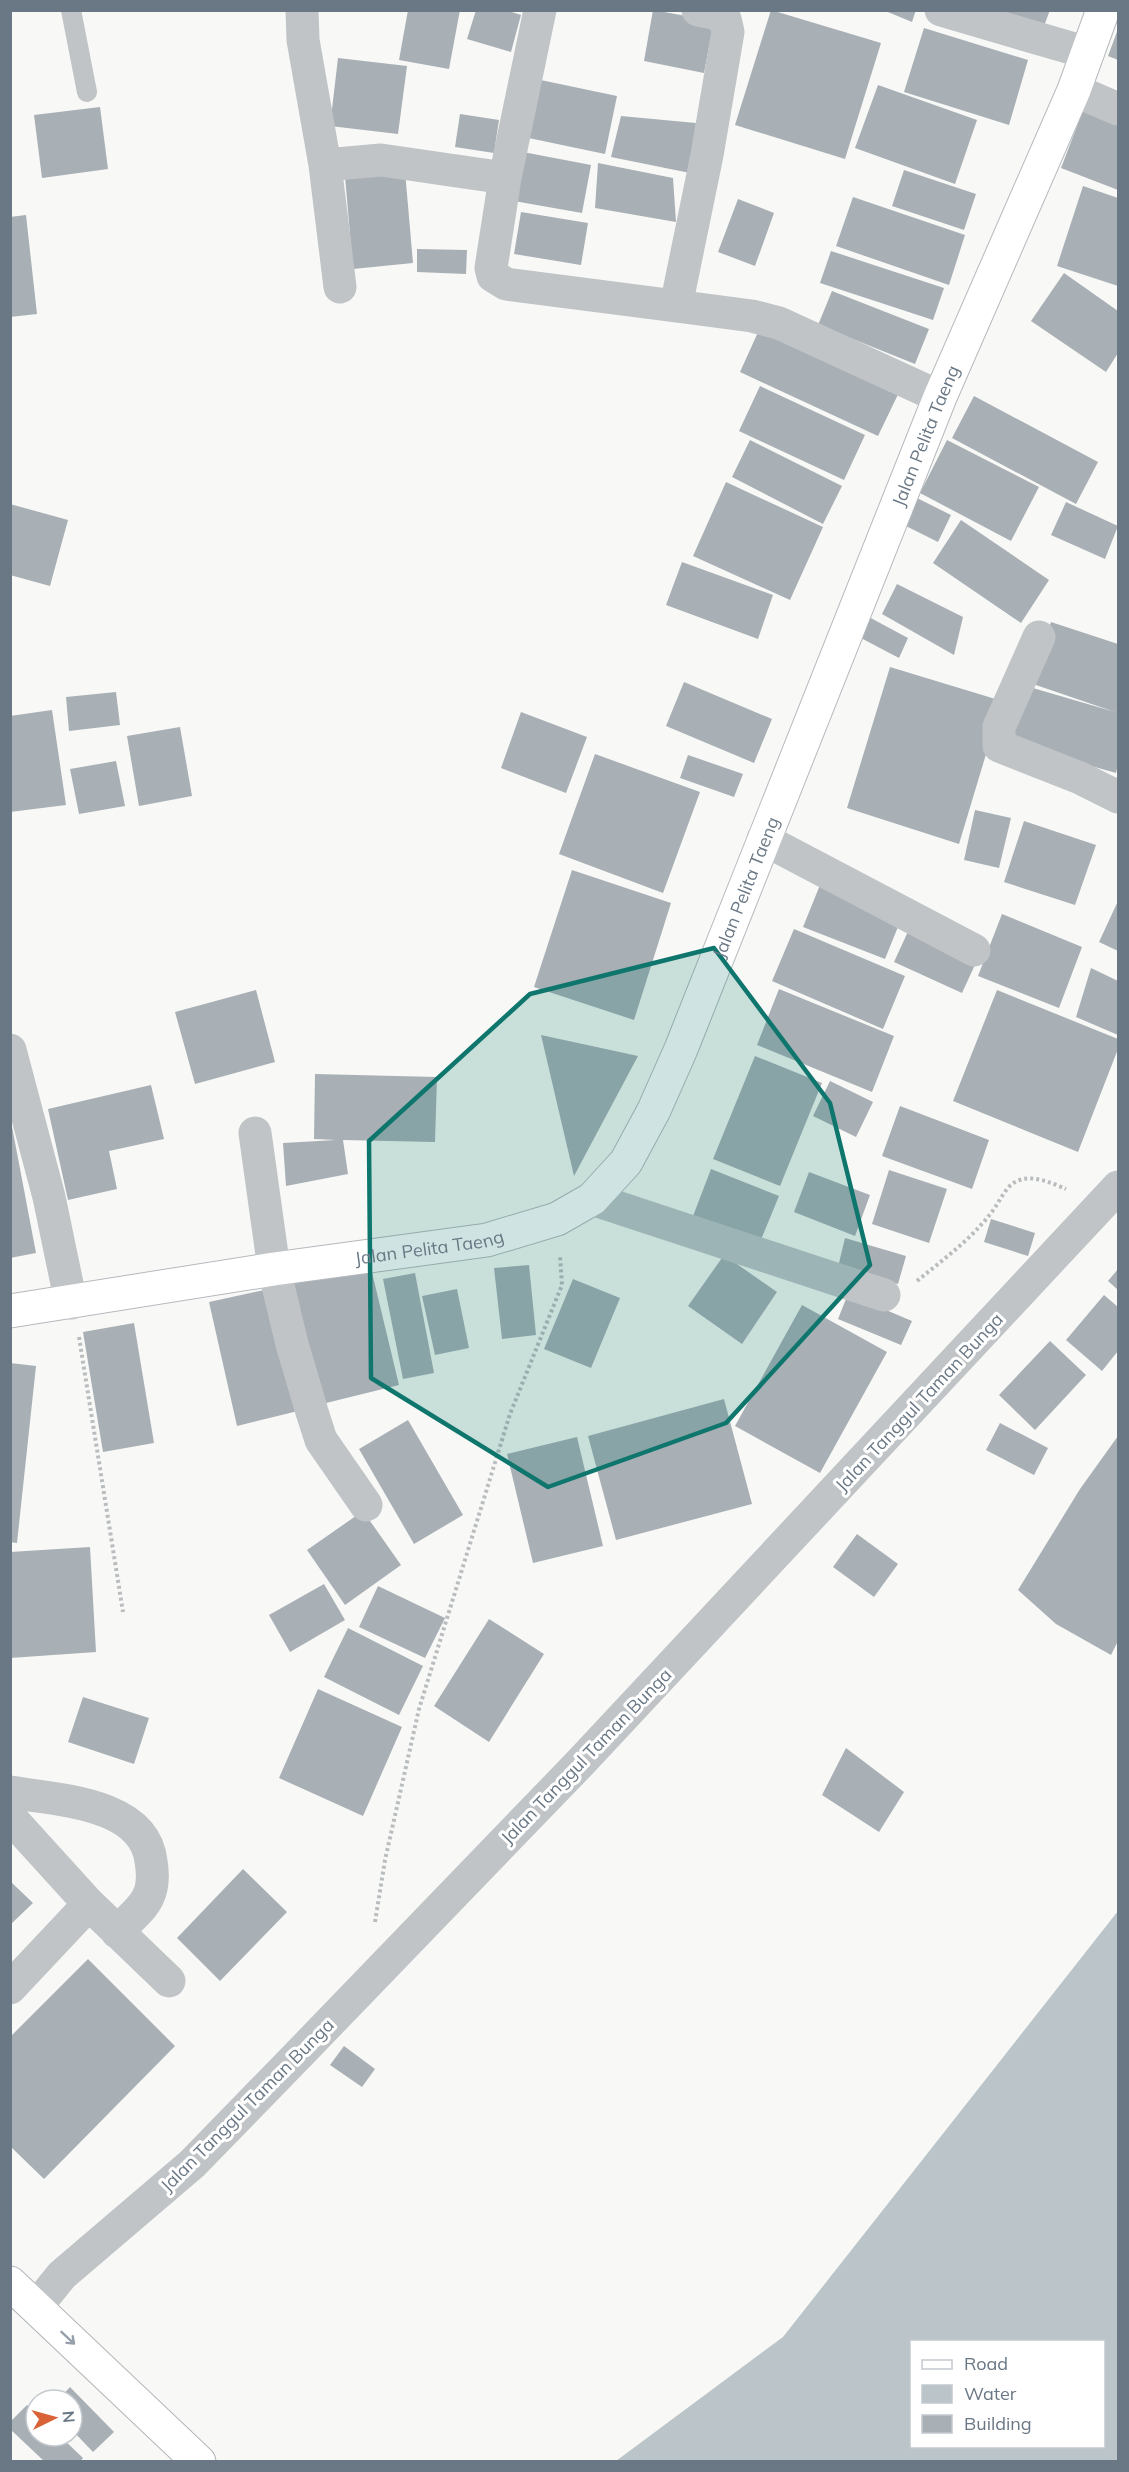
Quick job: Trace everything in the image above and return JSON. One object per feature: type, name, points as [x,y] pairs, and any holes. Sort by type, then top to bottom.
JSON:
[{"type":"main road","name":"Jalan Pelita Taeng","points":[[10,1311],[274,1269],[488,1240],[557,1219],[592,1199],[626,1162],[654,1110],[940,397],[1074,90],[1103,10]]},
{"type":"main road","points":[[10,2283],[199,2462]]},
{"type":"street","points":[[302,10],[303,40],[325,165],[340,287]]},
{"type":"street","points":[[540,10],[505,178],[491,268],[497,280],[518,286],[752,316],[779,323],[940,397]]},
{"type":"street","points":[[676,306],[716,110],[728,32],[725,20],[714,13],[698,10]]},
{"type":"street","points":[[941,10],[1088,53]]},
{"type":"street","points":[[1074,90],[1119,109]]},
{"type":"street","points":[[325,165],[381,160],[505,178]]},
{"type":"street","points":[[1039,637],[999,727],[999,746],[1080,778],[1119,797]]},
{"type":"street","points":[[763,839],[974,950]]},
{"type":"street","points":[[10,1050],[49,1197],[71,1303]]},
{"type":"street","points":[[255,1133],[274,1269],[292,1344],[321,1440],[366,1505]]},
{"type":"street","name":"Jalan Tanggul Taman Bunga","points":[[36,2307],[62,2276],[192,2164],[302,2051],[581,1762],[1111,1196]]},
{"type":"street","points":[[592,1199],[884,1295]]},
{"type":"street","points":[[10,1792],[102,1809],[121,1816],[142,1836],[150,1855],[153,1875],[148,1898],[117,1932]]},
{"type":"street","points":[[10,1817],[89,1904],[169,1981]]},
{"type":"street","points":[[10,1988],[89,1904]]},
{"type":"lane","points":[[71,10],[87,92]]},
{"type":"path","points":[[884,1295],[894,1296],[904,1291],[968,1240],[984,1224],[1008,1188],[1017,1181],[1040,1180],[1111,1196]]},
{"type":"path","points":[[374,1929],[385,1860],[419,1709],[510,1414],[562,1286],[557,1219]]},
{"type":"path","points":[[71,1303],[82,1349],[123,1612]]},
{"type":"highlighted area","points":[[714,948],[830,1103],[870,1265],[726,1423],[548,1487],[371,1378],[369,1141],[530,994]]},
{"type":"water","points":[[1118,1911],[1118,2461],[616,2461],[783,2337]]},
{"type":"building","points":[[408,10],[460,10],[449,69],[399,60]]},
{"type":"building","points":[[476,10],[506,10],[521,15],[511,52],[467,39]]},
{"type":"building","points":[[653,10],[714,21],[704,73],[644,61]]},
{"type":"building","points":[[771,10],[881,43],[845,159],[735,125]]},
{"type":"building","points":[[883,10],[916,10],[912,22]]},
{"type":"building","points":[[984,10],[1050,10],[1041,34]]},
{"type":"building","points":[[924,28],[1028,60],[1009,125],[904,92]]},
{"type":"building","points":[[1118,29],[1118,60],[1108,56]]},
{"type":"building","points":[[338,58],[407,66],[398,134],[330,126]]},
{"type":"building","points":[[531,78],[617,96],[605,154],[519,136]]},
{"type":"building","points":[[878,85],[977,120],[955,184],[855,148]]},
{"type":"building","points":[[100,107],[108,169],[42,178],[34,115]]},
{"type":"building","points":[[1084,108],[1118,122],[1118,190],[1061,168]]},
{"type":"building","points":[[460,114],[499,120],[494,153],[455,147]]},
{"type":"building","points":[[621,116],[696,123],[690,173],[611,157]]},
{"type":"building","points":[[523,152],[591,165],[582,213],[514,201]]},
{"type":"building","points":[[598,163],[673,178],[676,222],[595,208]]},
{"type":"building","points":[[904,170],[976,194],[964,230],[892,206]]},
{"type":"building","points":[[405,171],[413,263],[353,269],[345,176]]},
{"type":"building","points":[[1083,186],[1118,198],[1118,286],[1057,266]]},
{"type":"building","points":[[853,197],[965,235],[949,285],[836,246]]},
{"type":"building","points":[[738,199],[774,213],[755,266],[718,252]]},
{"type":"building","points":[[521,212],[588,223],[581,265],[514,254]]},
{"type":"building","points":[[26,215],[37,314],[10,317],[10,217]]},
{"type":"building","points":[[417,249],[467,250],[466,274],[417,272]]},
{"type":"building","points":[[831,251],[944,288],[933,320],[820,283]]},
{"type":"building","points":[[1064,273],[1118,311],[1118,353],[1106,372],[1031,321]]},
{"type":"building","points":[[832,291],[929,329],[915,364],[818,325]]},
{"type":"building","points":[[764,319],[903,384],[878,436],[740,372]]},
{"type":"building","points":[[760,386],[865,435],[844,480],[739,431]]},
{"type":"building","points":[[974,396],[1098,462],[1076,504],[952,438]]},
{"type":"building","points":[[750,440],[842,486],[823,524],[732,477]]},
{"type":"building","points":[[947,440],[1039,487],[1011,541],[920,493]]},
{"type":"building","points":[[726,482],[823,527],[790,600],[693,556]]},
{"type":"building","points":[[917,498],[951,515],[938,542],[904,525]]},
{"type":"building","points":[[1066,502],[1118,526],[1105,559],[1051,535]]},
{"type":"building","points":[[10,504],[68,520],[50,586],[10,575]]},
{"type":"building","points":[[961,520],[1049,580],[1021,623],[933,563]]},
{"type":"building","points":[[682,562],[773,595],[758,639],[666,605]]},
{"type":"building","points":[[897,584],[963,617],[954,655],[882,614]]},
{"type":"building","points":[[867,616],[908,638],[899,658],[857,636]]},
{"type":"building","points":[[1051,622],[1118,644],[1118,764],[1116,773],[1010,743],[1026,686],[1115,712],[1030,683]]},
{"type":"building","points":[[890,667],[1002,701],[959,844],[847,808]]},
{"type":"building","points":[[684,682],[772,719],[754,763],[666,726]]},
{"type":"building","points":[[116,692],[120,725],[69,731],[66,697]]},
{"type":"building","points":[[52,710],[66,805],[10,812],[10,716]]},
{"type":"building","points":[[521,712],[587,737],[566,793],[501,768]]},
{"type":"building","points":[[180,727],[192,796],[139,806],[127,736]]},
{"type":"building","points":[[595,754],[700,792],[663,893],[559,854]]},
{"type":"building","points":[[688,755],[743,774],[734,797],[680,778]]},
{"type":"building","points":[[116,761],[125,806],[79,814],[70,769]]},
{"type":"building","points":[[975,810],[1011,818],[999,868],[964,860]]},
{"type":"building","points":[[1024,821],[1096,845],[1075,905],[1004,882]]},
{"type":"building","points":[[572,870],[671,903],[634,1020],[534,987]]},
{"type":"building","points":[[820,885],[902,917],[885,959],[803,927]]},
{"type":"building","points":[[1118,901],[1118,951],[1099,942]]},
{"type":"building","points":[[1002,914],[1082,947],[1059,1008],[978,976]]},
{"type":"building","points":[[911,925],[979,956],[962,993],[894,962]]},
{"type":"building","points":[[794,929],[905,976],[883,1029],[772,981]]},
{"type":"building","points":[[1091,968],[1118,981],[1118,1035],[1076,1017]]},
{"type":"building","points":[[779,989],[894,1036],[872,1092],[757,1045]]},
{"type":"building","points":[[256,990],[275,1062],[195,1084],[175,1012]]},
{"type":"building","points":[[997,990],[1118,1039],[1118,1049],[1078,1152],[953,1101]]},
{"type":"building","points":[[541,1035],[638,1056],[574,1176]]},
{"type":"building","points":[[755,1056],[822,1083],[780,1186],[713,1159]]},
{"type":"building","points":[[315,1074],[437,1077],[435,1142],[343,1140],[348,1174],[286,1186],[283,1143],[336,1140],[314,1139]]},
{"type":"building","points":[[830,1081],[873,1102],[856,1137],[813,1116]]},
{"type":"building","points":[[151,1085],[164,1139],[109,1151],[117,1189],[68,1200],[48,1109]]},
{"type":"building","points":[[900,1106],[989,1140],[972,1189],[882,1156]]},
{"type":"building","points":[[10,1116],[36,1253],[10,1258]]},
{"type":"building","points":[[711,1169],[779,1196],[760,1242],[693,1216]]},
{"type":"building","points":[[889,1170],[947,1189],[929,1243],[872,1224]]},
{"type":"building","points":[[809,1172],[870,1195],[855,1236],[794,1212]]},
{"type":"building","points":[[991,1219],[1035,1233],[1028,1256],[984,1242]]},
{"type":"building","points":[[845,1238],[906,1256],[898,1284],[838,1267]]},
{"type":"building","points":[[724,1255],[777,1292],[742,1344],[688,1306]]},
{"type":"building","points":[[370,1264],[399,1385],[318,1405],[290,1284]]},
{"type":"building","points":[[529,1265],[536,1335],[502,1339],[494,1268]]},
{"type":"building","points":[[1118,1269],[1118,1290],[1108,1281]]},
{"type":"building","points":[[415,1273],[434,1373],[403,1379],[383,1279]]},
{"type":"building","points":[[573,1279],[620,1298],[591,1368],[544,1349]]},
{"type":"building","points":[[273,1288],[302,1410],[237,1426],[209,1302]]},
{"type":"building","points":[[457,1289],[469,1348],[435,1355],[422,1296]]},
{"type":"building","points":[[848,1294],[912,1321],[901,1345],[838,1319]]},
{"type":"building","points":[[1104,1295],[1118,1307],[1118,1351],[1102,1371],[1066,1340]]},
{"type":"building","points":[[802,1305],[887,1352],[820,1473],[735,1426]]},
{"type":"building","points":[[134,1323],[154,1443],[103,1452],[83,1332]]},
{"type":"building","points":[[1050,1341],[1086,1375],[1035,1430],[999,1395]]},
{"type":"building","points":[[10,1363],[36,1366],[17,1543],[10,1542]]},
{"type":"building","points":[[724,1399],[752,1504],[616,1540],[588,1436]]},
{"type":"building","points":[[408,1420],[463,1515],[414,1544],[359,1449]]},
{"type":"building","points":[[1000,1423],[1048,1448],[1034,1475],[986,1450]]},
{"type":"building","points":[[1118,1436],[1118,1641],[1111,1655],[1056,1624],[1018,1590],[1080,1489]]},
{"type":"building","points":[[577,1437],[603,1546],[533,1563],[507,1454]]},
{"type":"building","points":[[363,1511],[401,1565],[345,1605],[307,1550]]},
{"type":"building","points":[[857,1534],[898,1564],[874,1597],[833,1567]]},
{"type":"building","points":[[90,1547],[96,1652],[10,1658],[10,1552]]},
{"type":"building","points":[[324,1584],[345,1620],[290,1652],[269,1615]]},
{"type":"building","points":[[378,1586],[445,1618],[425,1658],[359,1627]]},
{"type":"building","points":[[489,1619],[544,1654],[489,1742],[434,1706]]},
{"type":"building","points":[[348,1628],[423,1666],[399,1715],[324,1677]]},
{"type":"building","points":[[318,1689],[402,1727],[363,1816],[279,1778]]},
{"type":"building","points":[[83,1697],[149,1718],[134,1764],[68,1742]]},
{"type":"building","points":[[846,1748],[904,1792],[879,1832],[822,1795]]},
{"type":"building","points":[[243,1869],[287,1912],[220,1981],[177,1938]]},
{"type":"building","points":[[10,1881],[33,1903],[10,1925]]},
{"type":"building","points":[[88,1959],[175,2046],[44,2179],[10,2146],[10,2037]]},
{"type":"building","points":[[344,2046],[375,2069],[362,2087],[330,2065]]},
{"type":"building","points":[[84,2401],[114,2432],[93,2452],[84,2443]]},
{"type":"building","points":[[24,2408],[24,2442],[10,2429],[10,2422]]},
{"type":"building","points":[[30,2448],[73,2448],[83,2458],[80,2462],[45,2462]]}]
